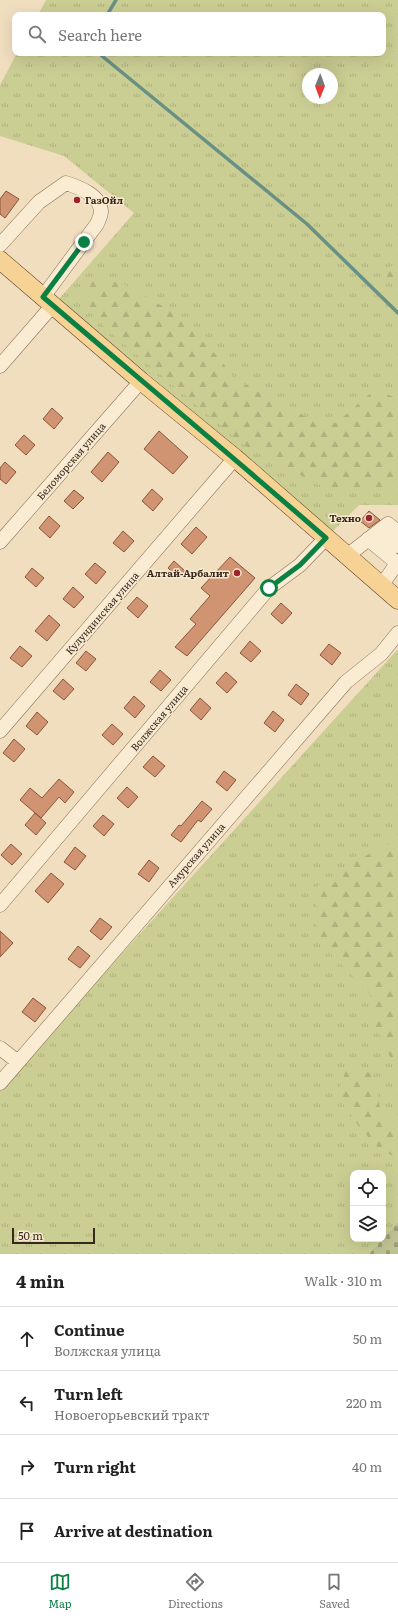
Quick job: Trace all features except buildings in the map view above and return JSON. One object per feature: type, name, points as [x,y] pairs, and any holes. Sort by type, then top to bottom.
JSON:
[{"type":"main road","points":[[0,260],[141,381],[235,458],[398,600]]},
{"type":"street","points":[[0,244],[39,202],[66,184],[78,187],[96,199],[101,211],[97,224],[48,301],[0,366]]},
{"type":"street","name":"Беломорская улица","points":[[0,542],[141,381]]},
{"type":"street","name":"Кулундинская улица","points":[[0,731],[235,458]]},
{"type":"street","points":[[347,556],[388,524],[398,532]]},
{"type":"street","points":[[374,535],[398,546]]},
{"type":"street","points":[[374,535],[398,562],[381,586]]},
{"type":"street","name":"Волжская улица","points":[[0,905],[269,588],[300,565],[326,538]]},
{"type":"street","name":"Амурская улица","points":[[0,1083],[346,682],[381,654],[398,633]]},
{"type":"street","points":[[0,1048],[18,1062]]},
{"type":"green space","points":[[46,0],[398,0],[398,505],[359,505],[332,532],[241,452],[59,299],[134,213],[64,156],[0,136],[0,85],[15,56],[386,56],[386,12],[40,12]]},
{"type":"green space","points":[[398,259],[398,286],[384,274]]},
{"type":"green space","points":[[93,276],[126,285],[174,313],[217,356],[235,379],[308,418],[336,423],[372,392],[387,394],[398,399],[398,490],[393,487],[330,489],[311,481],[276,460],[244,445],[104,327],[86,302],[83,286]]},
{"type":"green space","points":[[398,649],[398,1222],[386,1236],[386,1170],[350,1170],[350,1242],[380,1242],[369,1254],[0,1254],[0,1091],[22,1064]]},
{"type":"green space","points":[[387,844],[398,844],[398,1080],[390,1057],[373,1021],[370,994],[321,943],[314,919],[318,885],[336,882],[353,863]]},
{"type":"green space","points":[[346,1070],[373,1073],[382,1118],[398,1122],[398,1158],[380,1150],[358,1125],[337,1095]]},
{"type":"green space","points":[[398,1222],[398,1254],[369,1254],[380,1242],[386,1242],[386,1235]]},
{"type":"waterway","points":[[109,12],[116,0]]},
{"type":"waterway","points":[[102,56],[307,224],[398,313]]},
{"type":"place","name":"ГазОйл","points":[[77,200]]},
{"type":"place","name":"Техно","points":[[369,518]]},
{"type":"place","name":"Алтай-Арбалит","points":[[237,573]]},
{"type":"route","points":[[84,242],[43,297],[141,381],[235,458],[326,538],[300,565],[269,588]]}]
